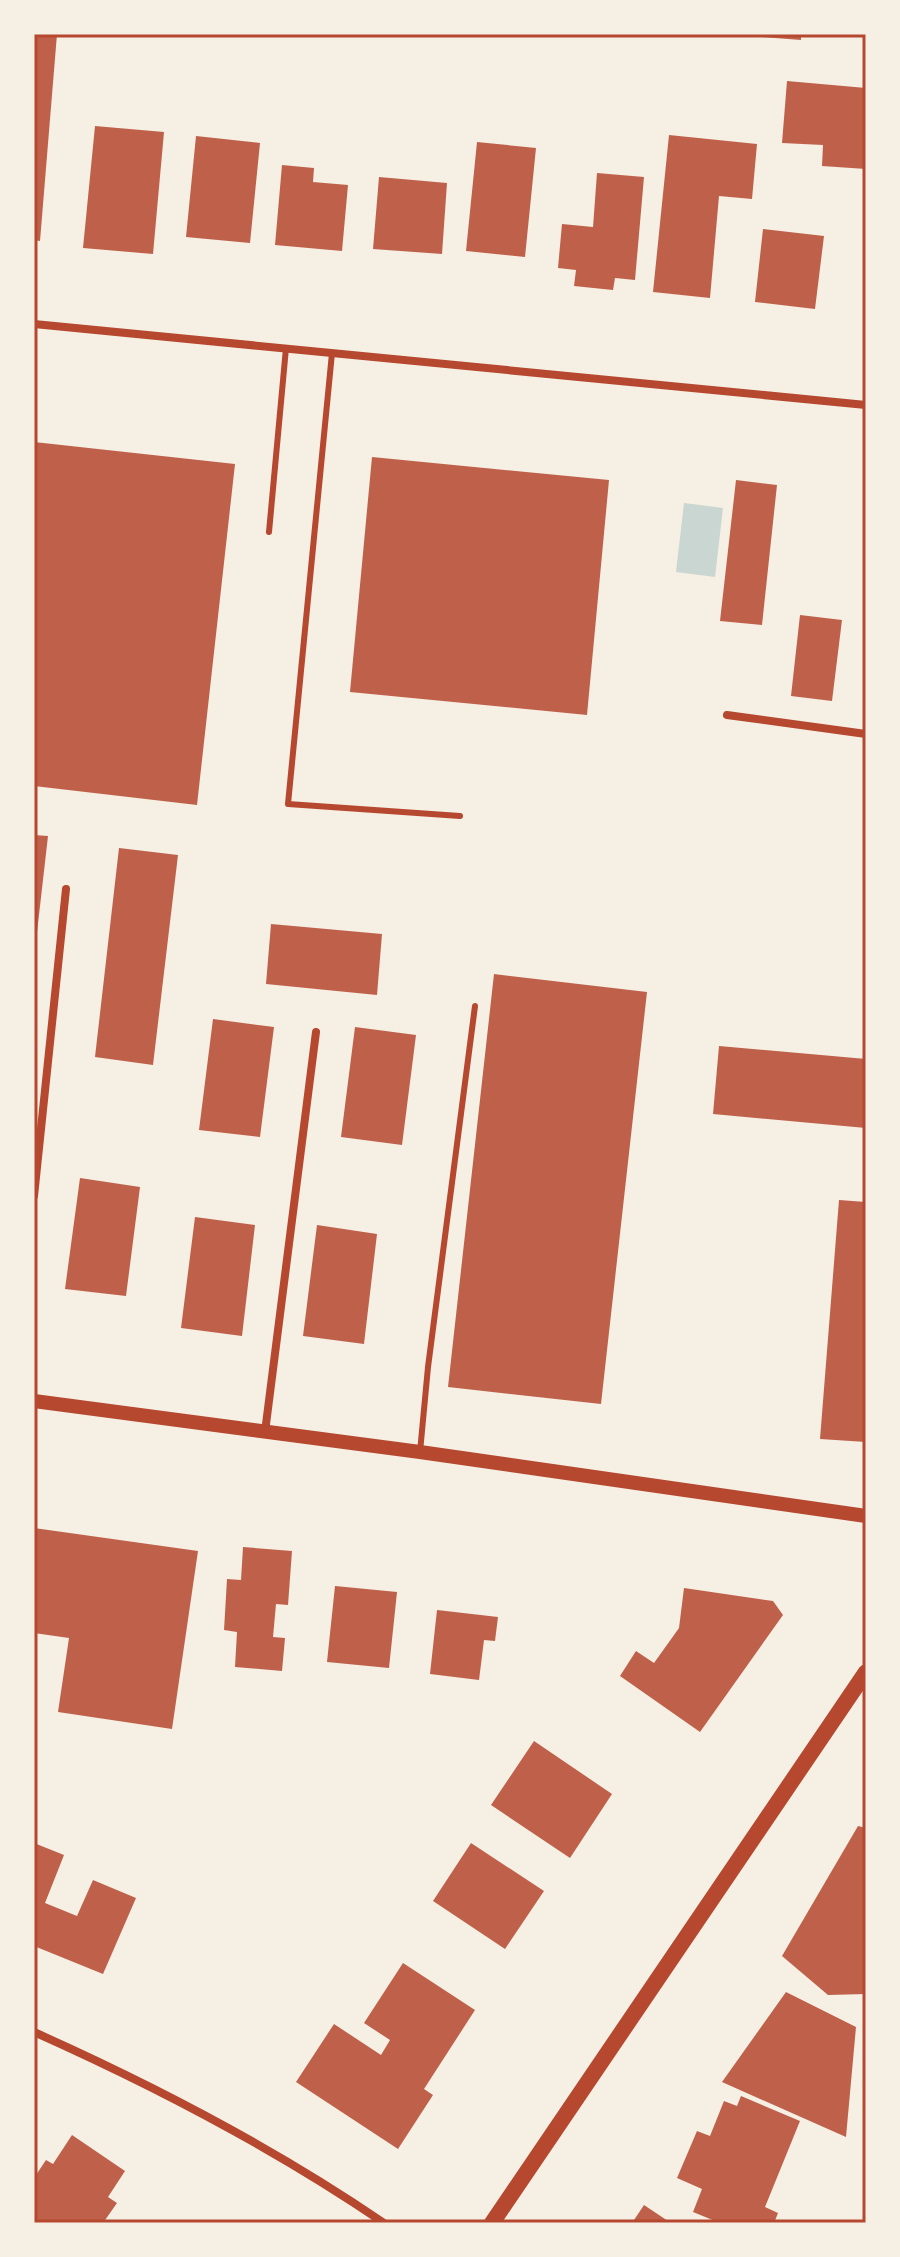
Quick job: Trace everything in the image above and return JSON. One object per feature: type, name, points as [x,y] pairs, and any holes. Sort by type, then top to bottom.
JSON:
[{"type":"main road","points":[[492,2223],[866,1672]]},
{"type":"street","points":[[34,324],[866,405]]},
{"type":"street","points":[[727,715],[866,734]]},
{"type":"street","points":[[34,1196],[66,889]]},
{"type":"street","points":[[265,1432],[316,1032]]},
{"type":"street","points":[[34,1401],[866,1516]]},
{"type":"street","points":[[34,2032],[195,2109],[384,2223]]},
{"type":"lane","points":[[269,532],[286,348]]},
{"type":"lane","points":[[332,353],[288,804],[460,816]]},
{"type":"lane","points":[[420,1452],[475,1006]]},
{"type":"shaded area","points":[[684,503],[723,508],[715,577],[676,572]]},
{"type":"building","points":[[34,34],[57,34],[40,241],[34,240]]},
{"type":"building","points":[[801,34],[801,40],[751,36]]},
{"type":"building","points":[[787,81],[866,88],[866,169],[822,166],[823,145],[782,143]]},
{"type":"building","points":[[95,126],[164,132],[153,254],[83,248]]},
{"type":"building","points":[[669,135],[757,144],[752,199],[719,196],[710,298],[653,292]]},
{"type":"building","points":[[196,136],[260,143],[250,243],[186,237]]},
{"type":"building","points":[[477,142],[536,148],[525,257],[466,251]]},
{"type":"building","points":[[282,165],[314,168],[313,182],[348,185],[342,251],[275,245]]},
{"type":"building","points":[[597,173],[644,177],[635,280],[615,278],[613,290],[574,286],[576,270],[558,268],[562,224],[593,227]]},
{"type":"building","points":[[379,177],[447,183],[442,254],[373,249]]},
{"type":"building","points":[[763,229],[824,236],[815,309],[755,302]]},
{"type":"building","points":[[34,442],[235,464],[197,805],[34,786]]},
{"type":"building","points":[[372,457],[609,480],[587,715],[350,692]]},
{"type":"building","points":[[736,480],[777,485],[762,625],[720,621]]},
{"type":"building","points":[[800,615],[842,620],[832,701],[791,696]]},
{"type":"building","points":[[34,835],[48,836],[36,941],[34,941]]},
{"type":"building","points":[[119,848],[178,855],[153,1065],[95,1057]]},
{"type":"building","points":[[271,924],[382,934],[377,995],[266,984]]},
{"type":"building","points":[[494,974],[647,992],[601,1404],[448,1387]]},
{"type":"building","points":[[213,1019],[274,1027],[260,1137],[199,1130]]},
{"type":"building","points":[[355,1027],[416,1035],[402,1145],[341,1137]]},
{"type":"building","points":[[719,1046],[866,1059],[866,1128],[713,1114]]},
{"type":"building","points":[[80,1178],[140,1187],[126,1296],[65,1289]]},
{"type":"building","points":[[839,1200],[866,1202],[866,1442],[820,1439]]},
{"type":"building","points":[[195,1217],[255,1225],[242,1336],[181,1328]]},
{"type":"building","points":[[317,1225],[377,1234],[364,1344],[303,1336]]},
{"type":"building","points":[[34,1528],[198,1551],[172,1729],[58,1712],[69,1638],[34,1633]]},
{"type":"building","points":[[243,1547],[292,1551],[288,1605],[276,1604],[273,1637],[285,1638],[282,1671],[235,1667],[237,1632],[224,1630],[227,1579],[241,1580]]},
{"type":"building","points":[[335,1586],[397,1592],[389,1668],[327,1662]]},
{"type":"building","points":[[684,1588],[773,1601],[783,1615],[700,1732],[620,1676],[636,1651],[654,1663],[679,1628]]},
{"type":"building","points":[[437,1610],[498,1617],[495,1641],[484,1640],[479,1680],[430,1674]]},
{"type":"building","points":[[534,1741],[612,1794],[570,1858],[491,1805]]},
{"type":"building","points":[[858,1826],[866,1828],[866,1994],[828,1995],[782,1956]]},
{"type":"building","points":[[34,1843],[64,1855],[45,1903],[77,1916],[93,1880],[136,1898],[103,1974],[34,1946]]},
{"type":"building","points":[[471,1843],[544,1891],[505,1949],[433,1901]]},
{"type":"building","points":[[403,1963],[475,2010],[424,2089],[433,2095],[398,2149],[296,2082],[334,2024],[381,2055],[390,2040],[364,2023]]},
{"type":"building","points":[[786,1992],[856,2027],[846,2137],[722,2082]]},
{"type":"building","points":[[741,2096],[800,2121],[765,2207],[778,2213],[774,2223],[720,2223],[693,2212],[702,2189],[677,2178],[697,2131],[710,2136],[724,2101],[737,2106]]},
{"type":"building","points":[[72,2135],[125,2171],[108,2197],[117,2203],[103,2223],[34,2223],[34,2178],[46,2160],[53,2164]]},
{"type":"building","points":[[644,2205],[671,2223],[632,2223]]}]
